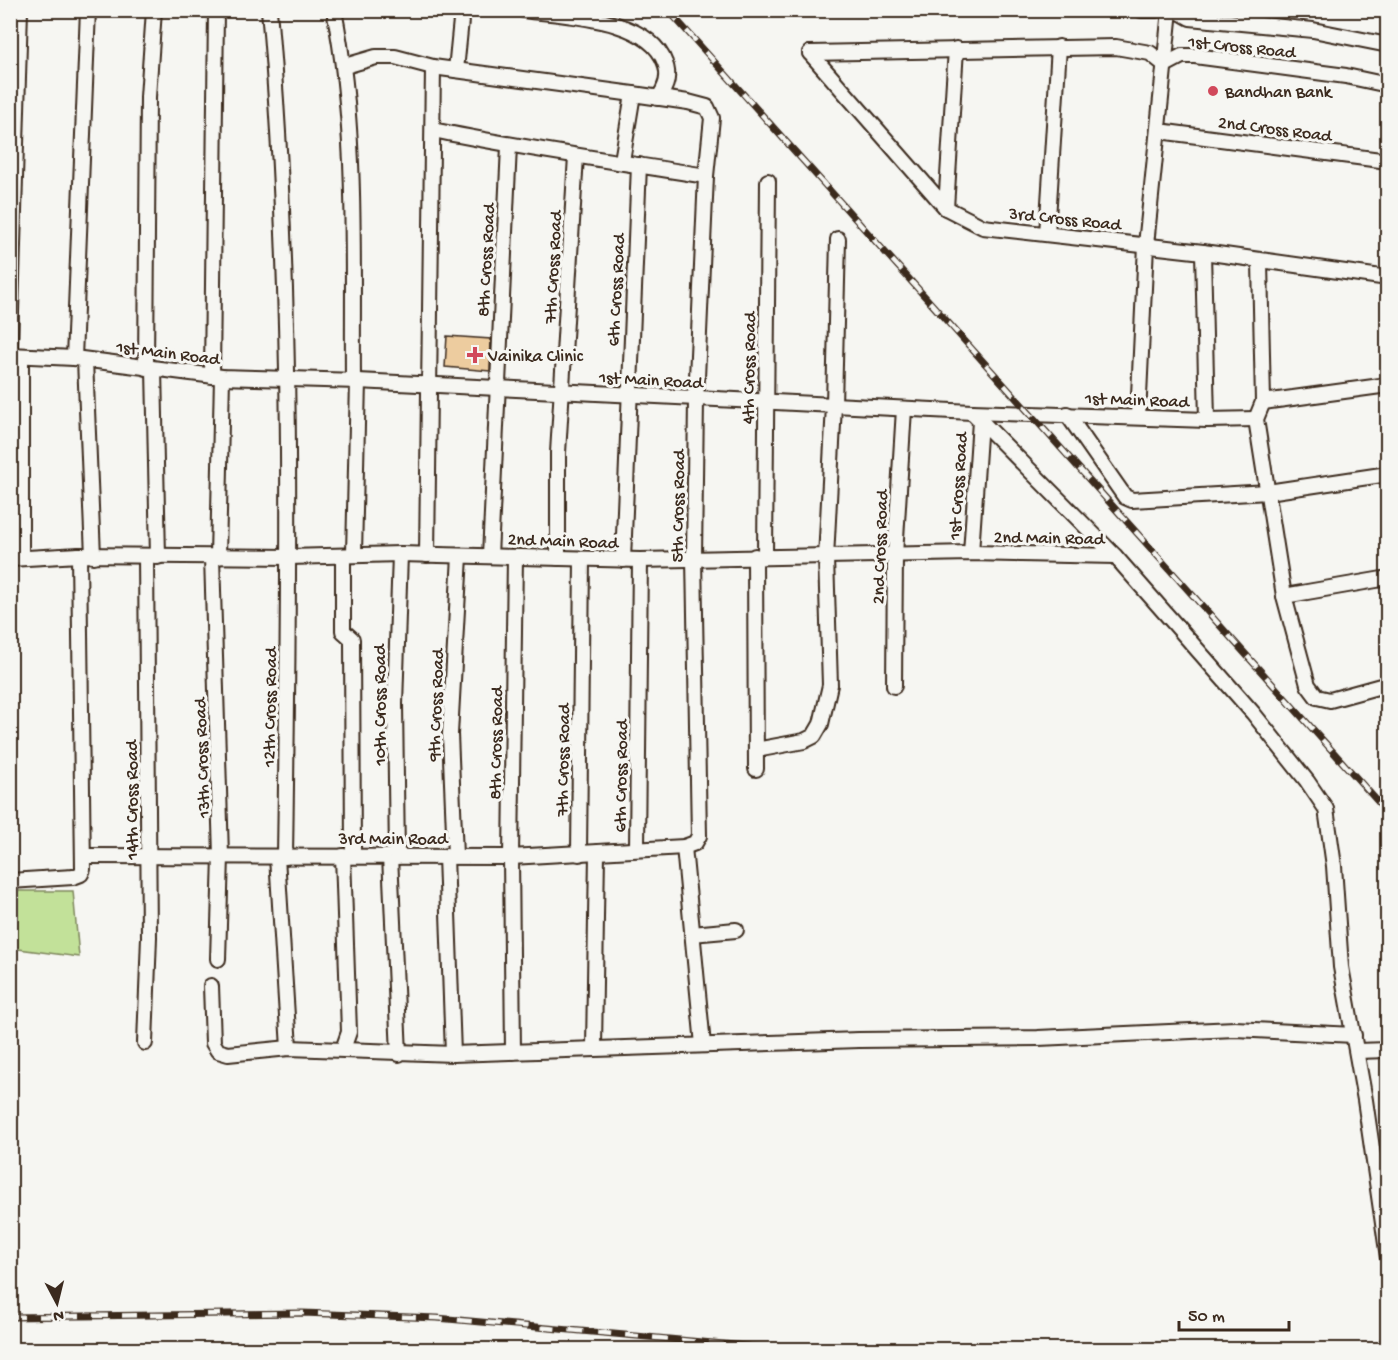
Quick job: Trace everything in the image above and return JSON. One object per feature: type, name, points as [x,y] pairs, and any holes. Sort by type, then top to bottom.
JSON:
[{"type":"street","points":[[10,346],[20,10]]},
{"type":"street","points":[[10,881],[74,877],[81,874],[83,856],[86,555],[79,359],[88,10]]},
{"type":"street","name":"14th Cross Road","points":[[145,1043],[152,557],[148,97],[154,10]]},
{"type":"street","name":"13th Cross Road","points":[[216,10],[215,557],[221,856],[218,959]]},
{"type":"street","name":"12th Cross Road","points":[[269,10],[283,224],[286,378],[289,557],[281,857],[289,1048]]},
{"type":"street","points":[[334,10],[345,66],[352,207],[356,381],[349,555],[343,631],[352,639],[348,856],[349,1032],[343,1049]]},
{"type":"street","points":[[456,70],[462,10]]},
{"type":"street","points":[[345,66],[376,57],[395,57],[433,67],[658,98],[667,80],[667,67],[655,45],[640,35],[609,23],[524,10]]},
{"type":"street","points":[[1142,10],[1168,11],[1190,18],[1313,30],[1388,45]]},
{"type":"street","points":[[1138,417],[1146,245],[1166,61],[1168,11]]},
{"type":"street","points":[[1047,234],[1059,47]]},
{"type":"street","name":"1st Cross Road","points":[[810,53],[1116,47],[1150,54],[1166,61],[1182,56],[1195,56],[1346,76],[1388,85]]},
{"type":"street","points":[[946,208],[956,49]]},
{"type":"street","name":"3rd Cross Road","points":[[810,53],[946,208],[983,227],[1203,252],[1260,262],[1388,278]]},
{"type":"street","points":[[427,555],[433,67]]},
{"type":"street","points":[[622,161],[633,94]]},
{"type":"street","name":"5th Cross Road","points":[[658,98],[707,107],[712,118],[706,176],[696,400],[694,558],[699,836],[695,843],[684,847]]},
{"type":"street","points":[[433,130],[509,146],[622,161],[706,176]]},
{"type":"street","name":"2nd Cross Road","points":[[1159,131],[1388,161]]},
{"type":"street","name":"8th Cross Road","points":[[490,556],[509,146]]},
{"type":"street","name":"7th Cross Road","points":[[558,558],[558,453],[564,393],[576,156]]},
{"type":"street","name":"6th Cross Road","points":[[623,560],[639,165]]},
{"type":"street","name":"4th Cross Road","points":[[756,769],[768,181]]},
{"type":"street","points":[[756,750],[804,741],[814,736],[821,724],[830,685],[826,558],[834,405],[837,239]]},
{"type":"street","points":[[1203,252],[1207,420]]},
{"type":"street","points":[[1260,262],[1263,402],[1256,418],[1284,596],[1308,685],[1317,698],[1330,700],[1388,684]]},
{"type":"street","points":[[16,355],[16,559]]},
{"type":"street","name":"1st Main Road","points":[[16,355],[79,359],[217,376],[834,405],[904,409],[976,417],[1067,414],[1207,420],[1256,418]]},
{"type":"street","points":[[1263,402],[1388,385]]},
{"type":"street","name":"2nd Cross Road","points":[[894,686],[895,555],[904,409]]},
{"type":"street","points":[[1067,414],[1125,497],[1132,501],[1268,492],[1388,474]]},
{"type":"street","points":[[976,417],[1115,556],[1253,713],[1307,780],[1326,809],[1334,866],[1341,967],[1357,1051],[1388,1258]]},
{"type":"street","name":"1st Cross Road","points":[[971,553],[976,417]]},
{"type":"street","name":"2nd Main Road","points":[[16,559],[86,555],[289,557],[399,554],[623,560],[760,556],[826,558],[971,553],[1115,556]]},
{"type":"street","name":"10th Cross Road","points":[[399,554],[394,856],[399,1054]]},
{"type":"street","name":"9th Cross Road","points":[[453,1054],[449,939],[450,734],[460,556]]},
{"type":"street","name":"8th Cross Road","points":[[513,1052],[515,557]]},
{"type":"street","name":"7th Cross Road","points":[[579,854],[582,559]]},
{"type":"street","name":"6th Cross Road","points":[[637,849],[640,560]]},
{"type":"street","points":[[1284,596],[1388,578]]},
{"type":"street","points":[[684,847],[703,1045]]},
{"type":"street","name":"3rd Main Road","points":[[83,856],[512,857],[684,847]]},
{"type":"street","points":[[594,1048],[597,853]]},
{"type":"street","points":[[692,934],[736,930]]},
{"type":"street","points":[[211,987],[213,1043],[218,1051],[228,1054],[289,1048],[343,1049],[399,1054],[453,1054],[703,1045],[1038,1038],[1235,1029],[1354,1035]]},
{"type":"street","points":[[1357,1051],[1388,1050]]},
{"type":"street","points":[[1386,1350],[1388,1343]]},
{"type":"green space","points":[[11,891],[73,891],[79,957],[11,948]]},
{"type":"building","points":[[447,336],[491,339],[490,371],[445,367]]},
{"type":"railway","points":[[668,10],[1388,813]]},
{"type":"railway","points":[[10,1317],[302,1313],[437,1318],[790,1350]]},
{"type":"place","name":"Bandhan Bank","points":[[1213,91]]},
{"type":"place","name":"Vainika Clinic","points":[[475,355]]}]
